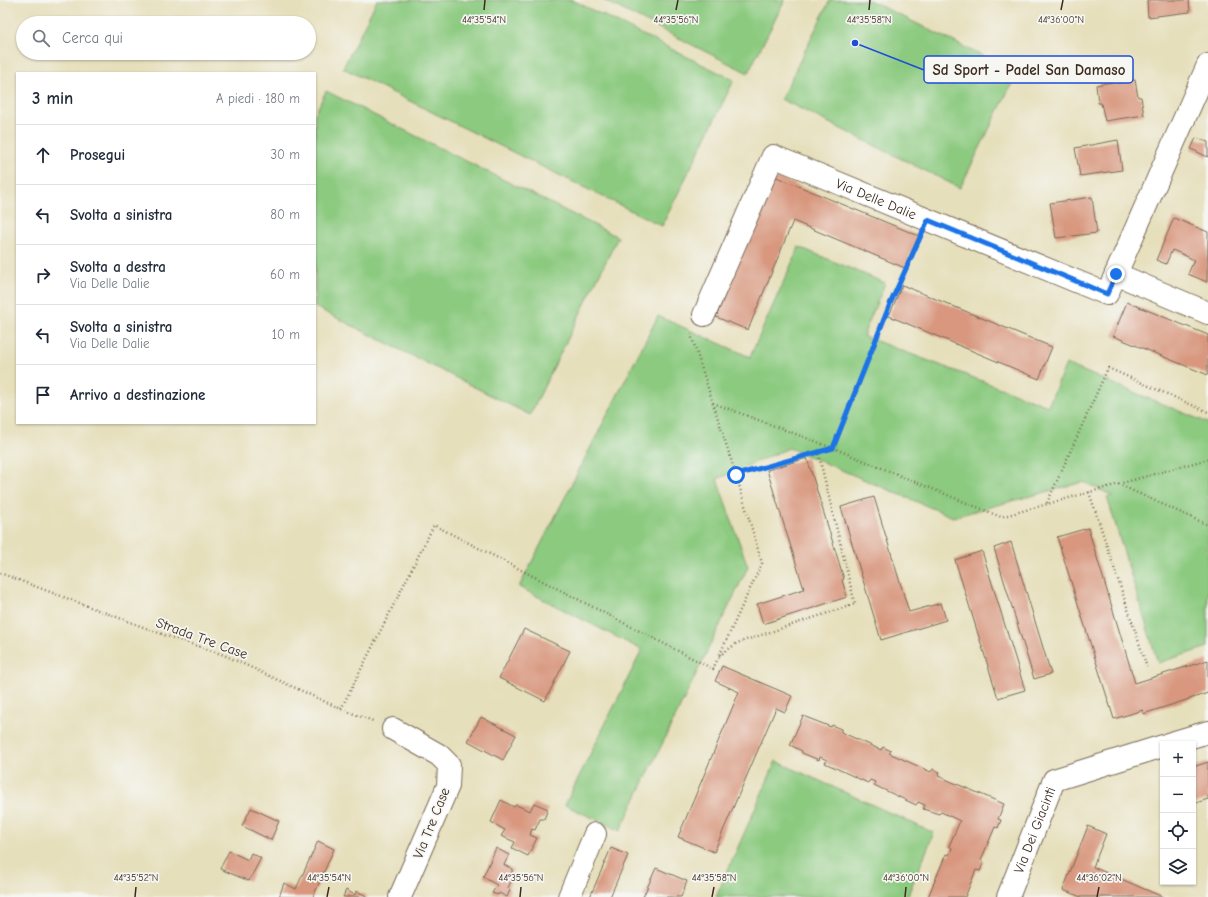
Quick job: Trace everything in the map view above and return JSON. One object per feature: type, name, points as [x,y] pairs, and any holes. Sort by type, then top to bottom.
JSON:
[{"type":"street","name":"Via Delle Dalie","points":[[704,315],[773,156],[1107,294],[1208,65]]},
{"type":"street","points":[[1116,274],[1208,313]]},
{"type":"street","name":"Via Tre Case","points":[[393,729],[439,755],[449,765],[448,786],[400,897]]},
{"type":"street","points":[[1178,741],[1208,732]]},
{"type":"street","name":"Via Dei Giacinti","points":[[1008,897],[1054,780],[1160,747]]},
{"type":"street","points":[[569,897],[595,834]]},
{"type":"path","points":[[833,448],[890,304],[928,220]]},
{"type":"path","points":[[341,709],[434,525],[713,668],[762,562],[690,330]]},
{"type":"path","points":[[1047,504],[1108,368],[1208,412]]},
{"type":"path","points":[[712,402],[833,448],[1001,517],[1208,459]]},
{"type":"path","points":[[736,475],[833,448]]},
{"type":"path","points":[[718,657],[737,643],[855,604],[818,452]]},
{"type":"path","points":[[1118,484],[1208,525]]},
{"type":"path","points":[[1089,492],[1147,667]]},
{"type":"path","name":"Strada Tre Case","points":[[0,574],[167,636],[224,655],[341,709],[393,729]]},
{"type":"green space","points":[[377,0],[572,0],[734,80],[662,226],[343,68]]},
{"type":"green space","points":[[603,0],[785,0],[748,73]]},
{"type":"green space","points":[[830,0],[869,0],[1017,73],[960,188],[781,99]]},
{"type":"green space","points":[[326,91],[618,237],[530,415],[316,308],[316,112]]},
{"type":"green space","points":[[799,247],[885,283],[863,336],[1048,406],[1066,364],[1208,423],[1208,647],[1158,663],[1107,497],[1114,496],[1083,482],[953,517],[789,448],[717,479],[748,567],[620,831],[565,805],[642,650],[519,587],[658,316],[750,357]]},
{"type":"green space","points":[[776,761],[934,833],[907,897],[716,897]]},
{"type":"building","points":[[1147,0],[1189,0],[1190,12],[1148,17]]},
{"type":"building","points":[[1135,80],[1138,97],[1141,97],[1144,115],[1105,121],[1101,103],[1098,103],[1096,85],[1117,81],[1118,83]]},
{"type":"building","points":[[1196,138],[1208,142],[1208,157],[1191,149]]},
{"type":"building","points":[[1118,140],[1122,170],[1080,176],[1075,148]]},
{"type":"building","points":[[774,176],[919,236],[905,268],[793,221],[748,330],[716,317]]},
{"type":"building","points":[[1092,197],[1097,233],[1056,238],[1050,203]]},
{"type":"building","points":[[1174,218],[1208,232],[1207,282],[1188,274],[1194,260],[1182,254],[1172,250],[1166,264],[1156,260]]},
{"type":"building","points":[[902,285],[1052,347],[1039,379],[889,316]]},
{"type":"building","points":[[1127,302],[1208,335],[1208,375],[1113,336]]},
{"type":"building","points":[[807,458],[844,579],[842,580],[847,597],[763,624],[757,604],[804,589],[767,470]]},
{"type":"building","points":[[874,497],[909,612],[941,603],[946,620],[881,640],[841,507]]},
{"type":"building","points":[[1088,528],[1135,683],[1208,660],[1208,693],[1143,714],[1143,710],[1114,719],[1057,537]]},
{"type":"building","points":[[1011,542],[1051,674],[1034,679],[994,548]]},
{"type":"building","points":[[982,551],[1025,690],[998,698],[955,560]]},
{"type":"building","points":[[524,629],[570,651],[545,701],[499,678]]},
{"type":"building","points":[[722,666],[792,696],[785,712],[776,708],[714,852],[678,837],[739,692],[715,681]]},
{"type":"building","points":[[803,716],[831,727],[832,725],[841,729],[841,732],[881,750],[883,747],[891,751],[889,753],[931,772],[933,769],[940,772],[938,776],[1004,804],[998,819],[1001,820],[998,828],[995,827],[981,860],[984,862],[980,871],[976,870],[965,897],[928,897],[946,854],[949,855],[952,848],[949,846],[960,821],[941,812],[939,814],[923,809],[925,805],[918,802],[916,805],[874,785],[875,782],[870,780],[868,783],[825,763],[827,760],[820,757],[819,760],[802,753],[802,751],[790,745]]},
{"type":"building","points":[[481,717],[516,735],[503,760],[468,741]]},
{"type":"building","points":[[1208,762],[1208,799],[1196,803],[1196,777],[1196,766]]},
{"type":"building","points":[[501,800],[514,807],[516,805],[530,811],[534,803],[548,809],[544,819],[540,819],[535,830],[532,829],[530,835],[537,838],[528,856],[512,848],[515,842],[501,836],[505,830],[491,822]]},
{"type":"building","points":[[251,808],[279,821],[271,840],[242,826]]},
{"type":"building","points":[[1088,826],[1106,834],[1093,867],[1163,897],[1081,897],[1063,890]]},
{"type":"building","points":[[318,841],[334,849],[313,897],[279,897],[284,883],[296,889]]},
{"type":"building","points":[[496,848],[509,855],[504,865],[513,869],[510,876],[513,877],[508,888],[510,890],[507,897],[499,893],[498,895],[492,893],[497,885],[483,877]]},
{"type":"building","points":[[611,848],[628,855],[610,897],[590,897]]},
{"type":"building","points":[[229,851],[248,860],[251,853],[261,858],[249,881],[220,869]]},
{"type":"building","points":[[656,868],[687,881],[681,897],[643,897]]},
{"type":"building","points":[[346,890],[355,895],[356,891],[369,897],[343,897]]},
{"type":"place","name":"Sd Sport - Padel San Damaso","points":[[855,43]]},
{"type":"route","points":[[736,475],[833,448],[890,304],[928,220],[1107,294],[1116,274]]}]
